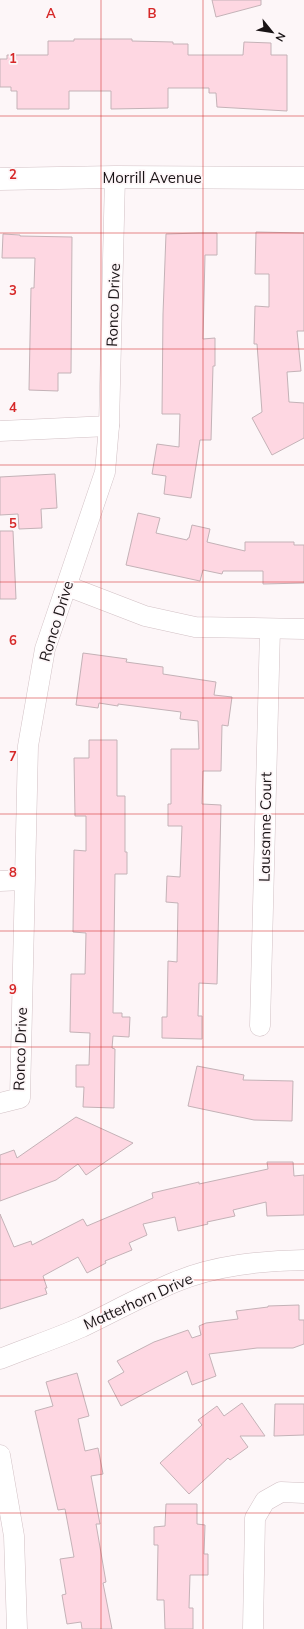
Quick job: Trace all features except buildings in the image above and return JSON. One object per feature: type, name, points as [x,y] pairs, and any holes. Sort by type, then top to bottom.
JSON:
[{"type":"street","name":"Morrill Avenue","points":[[0,179],[116,177],[304,178]]},
{"type":"street","name":"Ronco Drive","points":[[0,1103],[20,1098],[28,746],[44,650],[105,472],[109,426],[116,177]]},
{"type":"street","points":[[0,431],[109,426]]},
{"type":"street","points":[[67,586],[145,616],[195,627],[304,629]]},
{"type":"street","name":"Lausanne Court","points":[[260,1026],[270,629]]},
{"type":"street","points":[[0,881],[24,880]]},
{"type":"street","name":"Matterhorn Drive","points":[[0,1359],[81,1327],[176,1281],[209,1271],[244,1264],[280,1260],[304,1260]]},
{"type":"street","points":[[0,1455],[14,1536],[17,1629]]},
{"type":"street","points":[[253,1629],[255,1518],[265,1501],[281,1492],[304,1493]]}]
